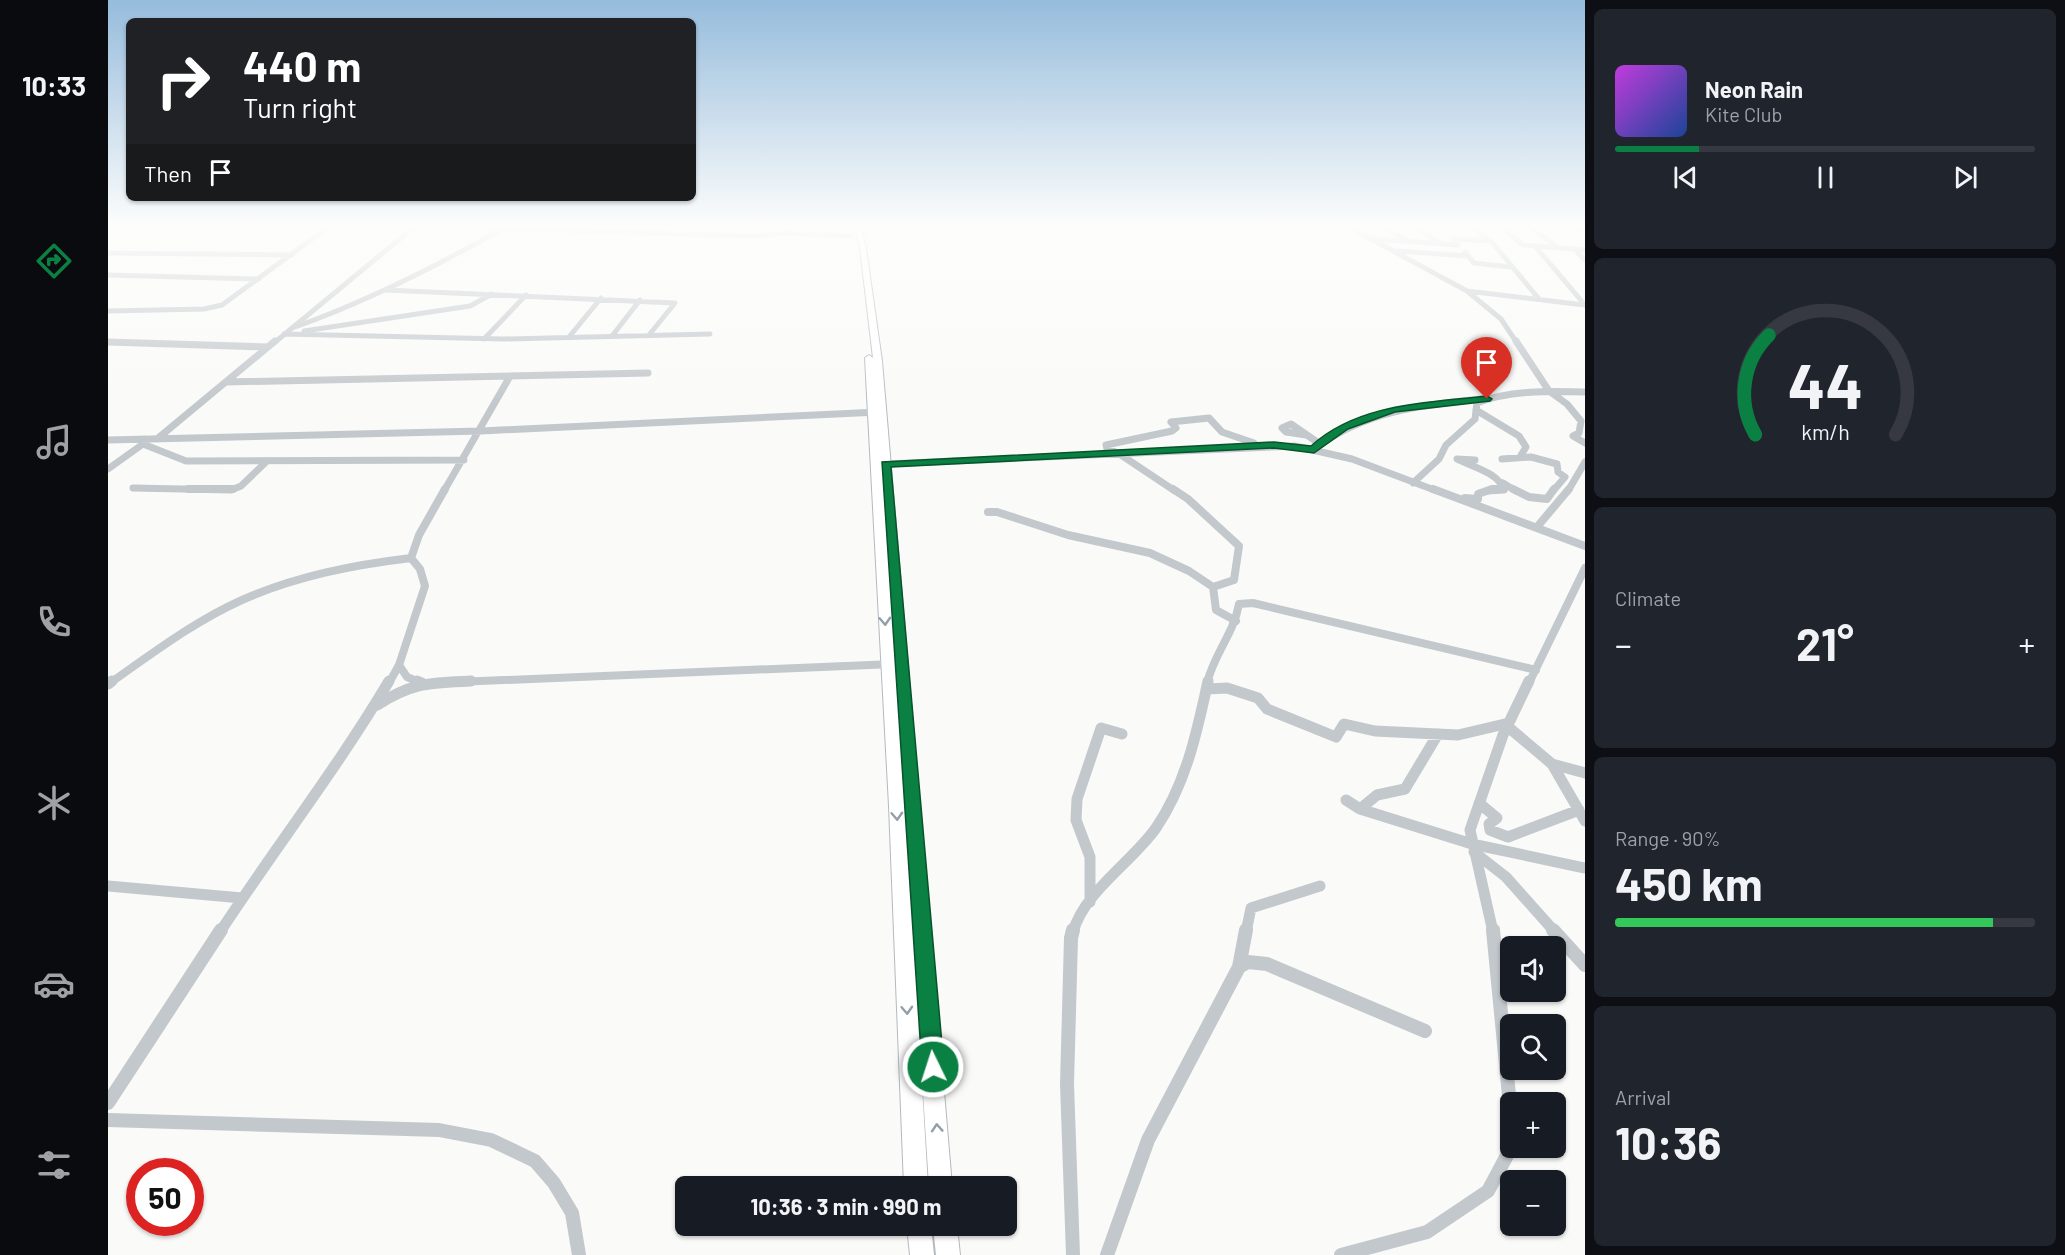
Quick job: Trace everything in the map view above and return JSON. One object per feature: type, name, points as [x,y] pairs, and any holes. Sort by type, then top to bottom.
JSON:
[{"type":"main road","points":[[860,287],[886,464],[916,1176]]},
{"type":"main road","points":[[877,412],[895,664],[940,1176]]},
{"type":"main road","points":[[920,1236],[922,1255]]},
{"type":"main road","points":[[946,1236],[948,1255]]},
{"type":"street","points":[[108,311],[213,308],[222,305],[248,287]]},
{"type":"street","points":[[157,439],[343,287]]},
{"type":"street","points":[[288,332],[393,287]]},
{"type":"street","points":[[1459,287],[1502,320],[1549,391],[1575,411],[1581,421],[1581,427],[1579,433],[1573,436],[1585,443]]},
{"type":"street","points":[[1528,287],[1539,299]]},
{"type":"street","points":[[1569,287],[1585,305]]},
{"type":"street","points":[[385,290],[675,303],[649,335]]},
{"type":"street","points":[[1467,291],[1585,305]]},
{"type":"street","points":[[288,332],[470,306],[492,294]]},
{"type":"street","points":[[484,339],[526,295]]},
{"type":"street","points":[[569,337],[601,298]]},
{"type":"street","points":[[612,336],[640,300]]},
{"type":"street","points":[[288,332],[484,339],[710,334]]},
{"type":"street","points":[[108,342],[268,347]]},
{"type":"street","points":[[226,382],[509,378],[648,373]]},
{"type":"street","points":[[411,558],[419,535],[481,431],[509,378]]},
{"type":"street","points":[[1317,447],[1344,427],[1394,410],[1549,391],[1585,392]]},
{"type":"street","points":[[1413,483],[1439,459],[1446,445],[1475,419],[1477,403],[1487,399]]},
{"type":"street","points":[[1476,410],[1519,436],[1526,447],[1520,456]]},
{"type":"street","points":[[108,440],[144,441],[481,431],[877,412]]},
{"type":"street","points":[[1213,587],[1234,580],[1239,546],[1188,499],[1106,446],[1131,438],[1172,431],[1176,428],[1171,422],[1209,418],[1211,424],[1232,436],[1262,445]]},
{"type":"street","points":[[1306,435],[1317,447]]},
{"type":"street","points":[[1118,453],[1131,438]]},
{"type":"street","points":[[144,441],[186,461],[464,460]]},
{"type":"street","points":[[108,469],[144,441]]},
{"type":"street","points":[[886,464],[1262,445],[1317,447],[1585,546]]},
{"type":"street","points":[[1475,460],[1457,459],[1470,468],[1499,479],[1523,495],[1538,500],[1546,499],[1559,481],[1565,477],[1558,472],[1557,464],[1543,458],[1520,456],[1511,460],[1502,459]]},
{"type":"street","points":[[133,488],[231,490],[241,486],[266,462]]},
{"type":"street","points":[[1537,527],[1564,497],[1585,462]]},
{"type":"street","points":[[1445,496],[1478,499],[1478,494],[1492,489],[1504,490],[1503,483]]},
{"type":"street","points":[[988,512],[997,512],[1068,535],[1150,553],[1189,571],[1213,587]]},
{"type":"street","points":[[108,1103],[242,898],[375,706],[399,665],[425,586],[420,569],[411,558]]},
{"type":"street","points":[[108,684],[206,619],[242,599],[337,568],[411,558]]},
{"type":"street","points":[[1509,1092],[1492,922],[1470,830],[1508,724],[1585,568]]},
{"type":"street","points":[[1213,587],[1213,605],[1218,614],[1236,621]]},
{"type":"street","points":[[1072,1255],[1067,1084],[1071,938],[1075,924],[1090,902],[1155,830],[1177,792],[1196,735],[1211,666],[1236,621],[1239,604],[1253,603],[1536,670]]},
{"type":"street","points":[[375,706],[399,691],[422,683],[895,664]]},
{"type":"street","points":[[399,665],[407,677],[422,683]]},
{"type":"street","points":[[1207,688],[1227,687],[1258,698],[1267,709],[1336,737],[1344,724],[1375,731],[1458,735],[1508,724]]},
{"type":"street","points":[[1508,724],[1552,764],[1585,821]]},
{"type":"street","points":[[1090,902],[1090,857],[1076,820],[1077,799],[1101,728],[1122,734]]},
{"type":"street","points":[[1360,810],[1377,795],[1405,789],[1438,735]]},
{"type":"street","points":[[1552,764],[1585,773]]},
{"type":"street","points":[[1346,800],[1360,810],[1473,848],[1585,868]]},
{"type":"street","points":[[1479,803],[1497,818],[1489,824],[1490,830],[1508,837],[1579,810]]},
{"type":"street","points":[[1473,848],[1525,894],[1564,945],[1585,965]]},
{"type":"street","points":[[108,886],[242,898]]},
{"type":"street","points":[[1107,1255],[1148,1140],[1239,967],[1251,908],[1320,886]]},
{"type":"street","points":[[1239,967],[1248,962],[1267,964],[1425,1031]]},
{"type":"street","points":[[108,1120],[439,1130],[491,1140],[535,1161],[554,1183],[572,1213],[579,1255]]},
{"type":"street","points":[[1341,1255],[1427,1232],[1488,1191],[1506,1158]]},
{"type":"route","points":[[933,1067],[886,464],[1274,445],[1314,449],[1344,427],[1394,410],[1487,399]]}]
